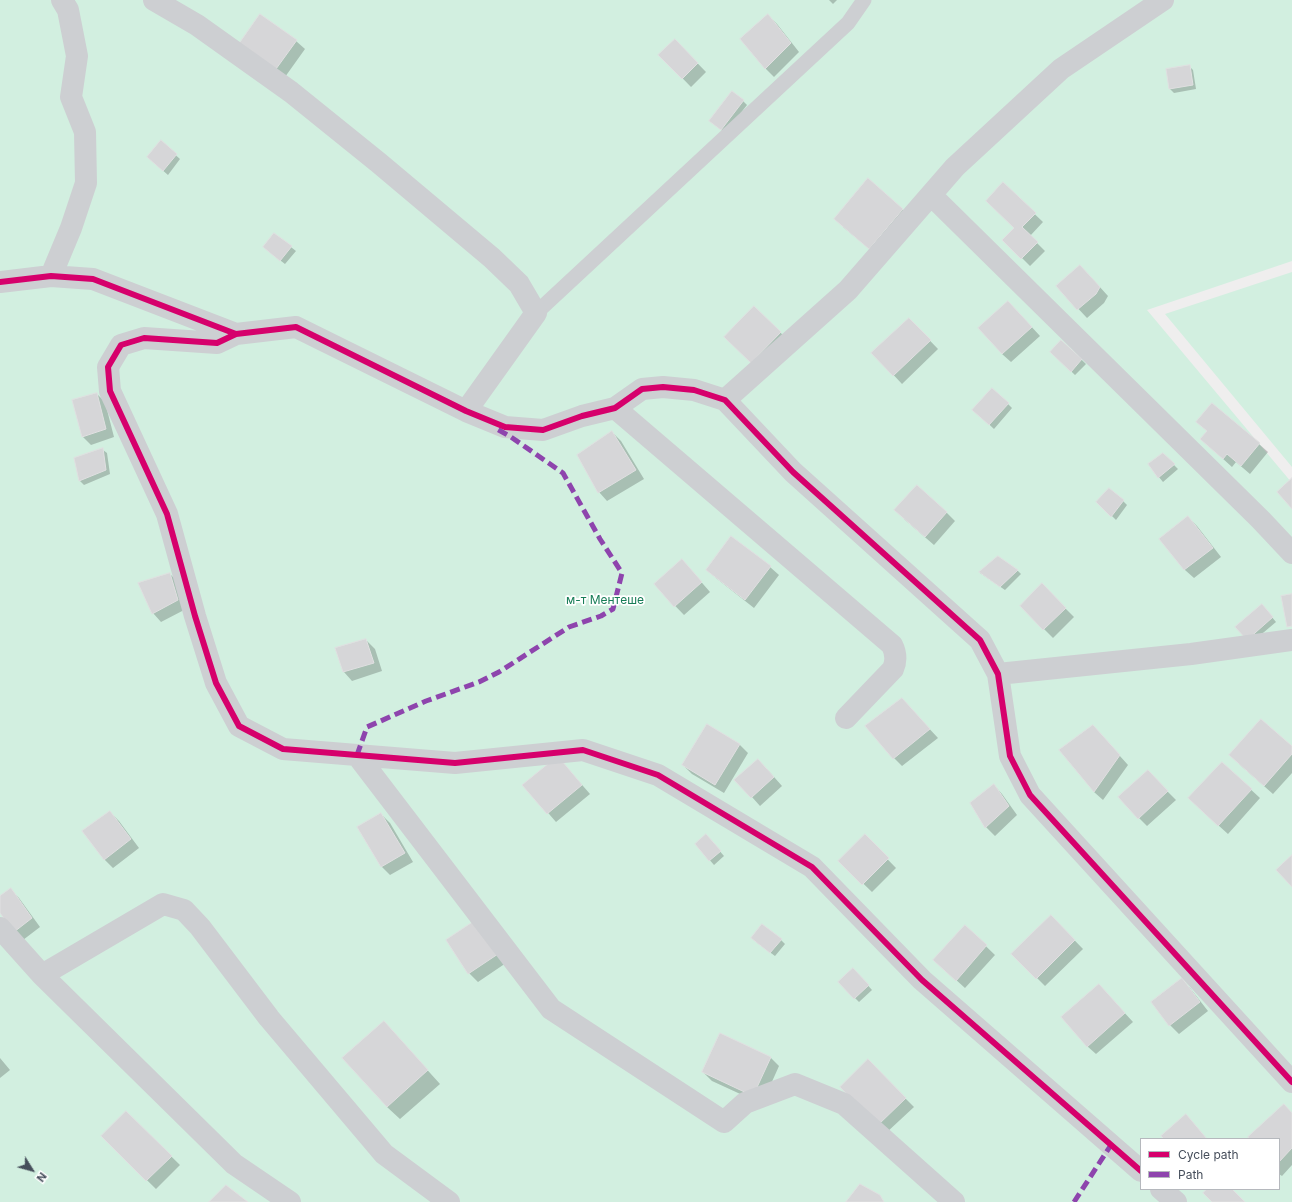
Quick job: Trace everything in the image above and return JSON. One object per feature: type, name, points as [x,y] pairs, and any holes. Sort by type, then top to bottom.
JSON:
[{"type":"street","points":[[154,0],[197,25],[291,92],[379,163],[492,258],[519,284],[536,313],[466,411]]},
{"type":"street","points":[[726,400],[848,290],[955,167],[1061,69],[1163,0]]},
{"type":"street","points":[[51,276],[71,228],[86,182],[85,132],[71,97],[76,56],[69,3]]},
{"type":"street","points":[[931,195],[1261,520],[1292,553]]},
{"type":"street","points":[[0,282],[51,276],[93,279],[236,334]]},
{"type":"street","points":[[1140,1170],[922,980],[812,867],[658,775],[583,750],[455,763],[284,749],[239,726],[216,683],[195,616],[167,514],[110,391],[108,367],[121,345],[144,338],[217,342],[236,334],[296,327],[466,411],[505,426],[543,430],[582,416],[615,408],[642,389],[662,387],[694,390],[726,400],[793,472],[980,640],[998,674],[1010,756],[1030,795],[1292,1082]]},
{"type":"street","points":[[615,408],[892,645],[896,657],[896,663],[893,669],[846,718]]},
{"type":"street","points":[[998,674],[1191,654],[1292,640]]},
{"type":"street","points":[[357,755],[551,1009],[724,1122],[746,1103],[795,1084],[844,1104],[954,1202]]},
{"type":"street","points":[[42,975],[163,904],[184,910],[200,927],[269,1018],[384,1154],[449,1202]]},
{"type":"street","points":[[0,928],[42,975],[234,1164],[290,1202]]},
{"type":"street","points":[[1162,1190],[1176,1202]]},
{"type":"lane","points":[[536,313],[848,23],[864,0]]},
{"type":"green space","name":"м-т Ментeше","points":[[0,0],[1292,0],[1292,261],[1147,310],[1292,483],[1292,1202],[0,1202]]},
{"type":"green space","points":[[1292,272],[1292,467],[1165,314]]},
{"type":"building","points":[[260,14],[297,40],[276,69],[239,44]]},
{"type":"building","points":[[768,14],[791,43],[765,69],[740,39]]},
{"type":"building","points":[[675,39],[698,63],[682,79],[658,55]]},
{"type":"building","points":[[1190,65],[1193,85],[1169,89],[1166,69]]},
{"type":"building","points":[[732,91],[744,100],[721,130],[709,121]]},
{"type":"building","points":[[161,140],[177,154],[163,171],[147,157]]},
{"type":"building","points":[[868,178],[903,209],[869,249],[834,219]]},
{"type":"building","points":[[1003,182],[1036,213],[1022,227],[1038,242],[1021,259],[1002,240],[1014,228],[986,201]]},
{"type":"building","points":[[274,233],[292,246],[280,261],[263,247]]},
{"type":"building","points":[[1080,265],[1100,287],[1096,294],[1077,310],[1056,286]]},
{"type":"building","points":[[1008,301],[1032,327],[1002,354],[978,328]]},
{"type":"building","points":[[754,306],[781,332],[751,363],[724,337]]},
{"type":"building","points":[[909,318],[931,340],[893,376],[871,353]]},
{"type":"building","points":[[1061,340],[1082,359],[1071,372],[1050,352]]},
{"type":"building","points":[[992,388],[1009,403],[989,425],[972,410]]},
{"type":"building","points":[[97,393],[106,429],[82,437],[72,400]]},
{"type":"building","points":[[1212,403],[1260,443],[1241,466],[1227,454],[1223,459],[1200,439],[1207,431],[1196,422]]},
{"type":"building","points":[[612,431],[636,470],[598,493],[577,455]]},
{"type":"building","points":[[103,448],[106,470],[79,481],[74,458]]},
{"type":"building","points":[[1163,453],[1175,464],[1158,478],[1148,464]]},
{"type":"building","points":[[1292,478],[1292,509],[1277,492]]},
{"type":"building","points":[[917,485],[947,512],[925,537],[894,510]]},
{"type":"building","points":[[1109,488],[1124,500],[1111,517],[1096,502]]},
{"type":"building","points":[[1188,516],[1213,548],[1184,570],[1159,539]]},
{"type":"building","points":[[731,536],[771,566],[745,600],[706,570]]},
{"type":"building","points":[[998,556],[1018,570],[1000,587],[979,572]]},
{"type":"building","points":[[682,559],[702,582],[674,607],[654,584]]},
{"type":"building","points":[[170,573],[178,600],[152,614],[138,583]]},
{"type":"building","points":[[1042,583],[1066,608],[1043,630],[1020,606]]},
{"type":"building","points":[[1292,594],[1292,626],[1287,627],[1281,596]]},
{"type":"building","points":[[1262,604],[1273,617],[1247,640],[1235,627]]},
{"type":"building","points":[[366,639],[374,663],[343,672],[335,648]]},
{"type":"building","points":[[902,698],[930,729],[893,759],[865,726]]},
{"type":"building","points":[[1261,719],[1292,746],[1292,754],[1264,786],[1229,755]]},
{"type":"building","points":[[707,724],[740,744],[715,785],[682,765]]},
{"type":"building","points":[[1093,725],[1120,755],[1094,792],[1059,750]]},
{"type":"building","points":[[758,759],[774,777],[751,798],[734,780]]},
{"type":"building","points":[[562,761],[582,785],[547,814],[522,785],[549,763]]},
{"type":"building","points":[[1222,762],[1252,789],[1218,826],[1188,798]]},
{"type":"building","points":[[1148,770],[1168,791],[1138,819],[1118,797]]},
{"type":"building","points":[[994,784],[1009,806],[985,828],[970,803]]},
{"type":"building","points":[[110,811],[131,839],[104,860],[82,831]]},
{"type":"building","points":[[381,813],[405,853],[381,867],[357,827]]},
{"type":"building","points":[[706,834],[721,851],[709,861],[695,844]]},
{"type":"building","points":[[865,834],[889,858],[862,885],[838,861]]},
{"type":"building","points":[[1292,855],[1292,887],[1276,870]]},
{"type":"building","points":[[11,888],[32,918],[14,932],[0,913],[0,896]]},
{"type":"building","points":[[1051,915],[1075,940],[1036,979],[1011,954]]},
{"type":"building","points":[[476,920],[498,954],[468,974],[446,940]]},
{"type":"building","points":[[762,924],[782,939],[770,953],[751,938]]},
{"type":"building","points":[[965,925],[987,945],[956,981],[933,960]]},
{"type":"building","points":[[853,968],[869,985],[854,999],[838,982]]},
{"type":"building","points":[[1182,978],[1200,1002],[1169,1026],[1151,1002]]},
{"type":"building","points":[[1099,984],[1125,1013],[1087,1047],[1061,1017]]},
{"type":"building","points":[[384,1021],[428,1070],[387,1107],[342,1058]]},
{"type":"building","points":[[720,1033],[771,1057],[753,1096],[702,1072]]},
{"type":"building","points":[[868,1059],[906,1098],[877,1126],[840,1087]]},
{"type":"building","points":[[1284,1104],[1292,1113],[1292,1148],[1280,1161],[1280,1138],[1248,1137]]},
{"type":"building","points":[[126,1111],[172,1156],[146,1181],[101,1136]]},
{"type":"building","points":[[1186,1114],[1206,1138],[1163,1138],[1161,1136]]},
{"type":"building","points":[[860,1184],[880,1195],[884,1202],[846,1202]]},
{"type":"building","points":[[226,1185],[248,1202],[209,1202]]},
{"type":"building","points":[[1206,1190],[1233,1190],[1245,1202],[1212,1202],[1203,1193]]},
{"type":"marked path","points":[[357,755],[367,727],[426,701],[479,682],[499,672],[569,627],[601,616],[613,609],[622,573],[600,539],[563,473],[497,429]]},
{"type":"marked path","points":[[1074,1202],[1111,1145]]},
{"type":"cycle path","points":[[0,282],[51,276],[93,279],[236,334],[296,327],[466,411],[505,427],[543,430],[582,416],[615,408],[642,389],[663,387],[694,390],[725,400],[793,472],[980,640],[998,674],[1010,756],[1030,795],[1292,1082]]},
{"type":"cycle path","points":[[236,334],[217,343],[144,338],[121,345],[108,367],[110,391],[167,514],[195,616],[216,683],[239,726],[283,749],[455,763],[583,750],[658,775],[812,867],[922,980],[1140,1170]]}]
